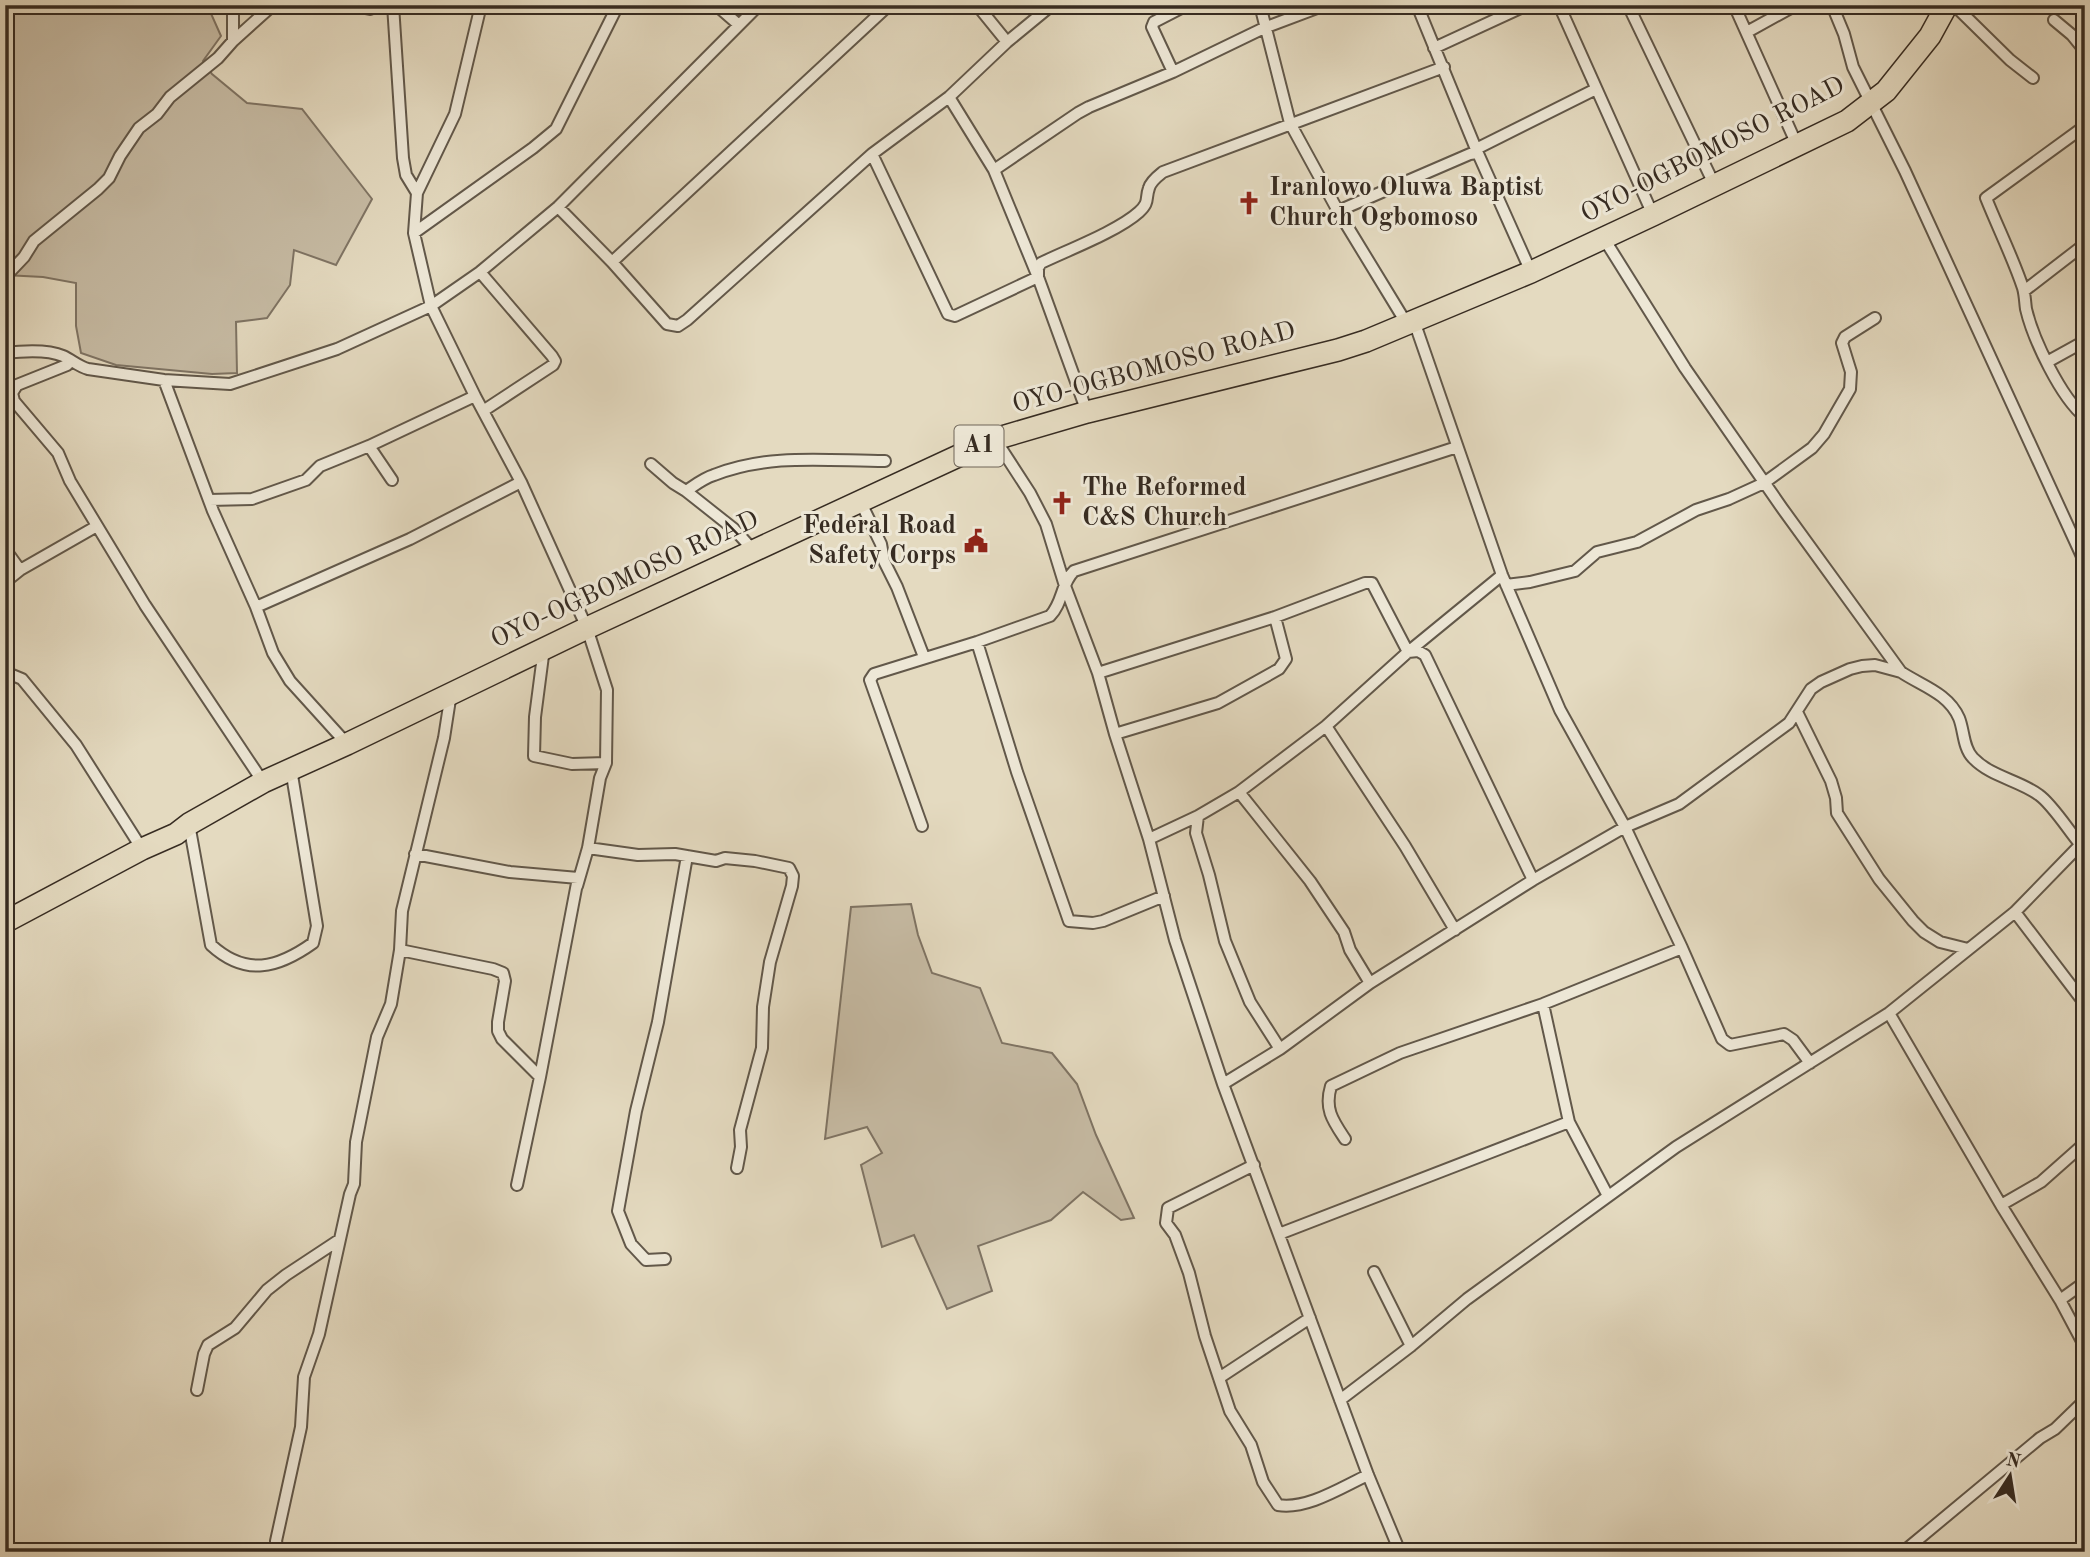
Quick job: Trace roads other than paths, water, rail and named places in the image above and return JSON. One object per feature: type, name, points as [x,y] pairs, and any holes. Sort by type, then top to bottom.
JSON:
[{"type":"highway","name":"OYO-OGBOMOSO ROAD","points":[[5,922],[142,849],[176,834],[263,782],[544,648],[995,439],[1087,412],[1366,341],[1531,272],[1653,215],[1847,121],[1886,91],[1930,36],[1947,5]]},
{"type":"street","points":[[233,5],[233,41]]},
{"type":"street","points":[[5,276],[24,257],[34,241],[109,178],[139,128],[153,118],[170,97],[218,58],[273,5]]},
{"type":"street","points":[[349,5],[370,9],[379,5]]},
{"type":"street","points":[[393,5],[403,158],[406,175],[417,193]]},
{"type":"street","points":[[481,5],[454,114],[417,193],[414,233],[431,306],[521,482],[587,628],[607,690],[606,763],[600,778],[589,848],[577,886]]},
{"type":"street","points":[[414,233],[556,129],[618,5]]},
{"type":"street","points":[[716,5],[738,25]]},
{"type":"street","points":[[5,353],[25,351],[60,354],[77,366],[88,369],[164,380],[230,384],[337,349],[431,306],[480,272],[558,207],[759,5]]},
{"type":"street","points":[[612,262],[889,5]]},
{"type":"street","points":[[976,5],[1007,42]]},
{"type":"street","points":[[558,207],[667,324],[678,326],[872,153],[949,97],[1007,42],[1052,5]]},
{"type":"street","points":[[1173,72],[1152,27],[1154,22],[1187,5]]},
{"type":"street","points":[[1260,5],[1290,123],[1338,211],[1402,316],[1413,321],[1504,580],[1560,710],[1625,827],[1722,1039],[1730,1045],[1784,1034],[1793,1040],[1810,1063]]},
{"type":"street","points":[[994,170],[1077,113],[1173,72],[1264,28],[1325,5]]},
{"type":"street","points":[[1417,5],[1476,149],[1531,272]]},
{"type":"street","points":[[1434,48],[1527,5]]},
{"type":"street","points":[[1559,5],[1653,215]]},
{"type":"street","points":[[1628,5],[1714,184]]},
{"type":"street","points":[[1734,5],[1797,145]]},
{"type":"street","points":[[1747,32],[1796,5]]},
{"type":"street","points":[[1832,5],[1853,67],[1905,171],[2085,563]]},
{"type":"street","points":[[1954,5],[2010,60],[2033,78]]},
{"type":"street","points":[[2054,20],[2072,35],[2085,51]]},
{"type":"street","points":[[1038,277],[1041,263],[1125,223],[1140,212],[1148,201],[1148,189],[1163,172],[1444,67]]},
{"type":"street","points":[[1476,149],[1596,89]]},
{"type":"street","points":[[949,97],[994,170],[1038,277],[1087,412]]},
{"type":"street","points":[[2085,125],[1986,198],[2024,291],[2026,309],[2047,362],[2054,376],[2085,417]]},
{"type":"street","points":[[1338,211],[1477,153],[1476,149]]},
{"type":"street","points":[[872,153],[948,314],[961,314],[1038,277]]},
{"type":"street","points":[[1603,237],[1685,368],[1764,483],[1901,672]]},
{"type":"street","points":[[2024,291],[2085,244]]},
{"type":"street","points":[[480,272],[555,361],[554,366],[484,411]]},
{"type":"street","points":[[1149,839],[1198,816],[1239,792],[1326,726],[1408,652],[1504,580],[1530,582],[1575,571],[1597,552],[1637,542],[1696,510],[1764,483],[1812,448],[1824,434],[1852,383],[1842,343],[1846,337],[1875,318]]},
{"type":"street","points":[[2047,362],[2085,341]]},
{"type":"street","points":[[71,361],[17,385],[9,395],[58,453],[70,481],[145,605],[263,782]]},
{"type":"street","points":[[164,380],[209,500],[273,653],[290,681],[347,744]]},
{"type":"street","points":[[209,500],[252,499],[306,480],[320,466],[475,396]]},
{"type":"street","points":[[995,439],[1030,493],[1046,524],[1065,586],[1098,673],[1149,839],[1175,940],[1223,1084],[1368,1475],[1400,1552]]},
{"type":"street","points":[[369,446],[392,480]]},
{"type":"street","points":[[922,826],[870,680],[874,674],[1050,616],[1058,608],[1068,577],[1074,571],[1457,447]]},
{"type":"street","points":[[686,491],[713,475],[748,465],[796,458],[886,461]]},
{"type":"street","points":[[651,464],[734,529],[754,551]]},
{"type":"street","points":[[256,607],[410,539],[521,482]]},
{"type":"street","points":[[860,501],[881,544],[884,561],[924,657]]},
{"type":"street","points":[[5,582],[20,570],[97,526]]},
{"type":"street","points":[[2072,536],[2085,533]]},
{"type":"street","points":[[5,549],[20,570]]},
{"type":"street","points":[[1098,673],[1275,617],[1365,583],[1372,583],[1408,652]]},
{"type":"street","points":[[1115,734],[1218,703],[1279,668],[1286,659],[1275,617]]},
{"type":"street","points":[[977,642],[1017,772],[1069,921],[1103,921],[1164,896]]},
{"type":"street","points":[[544,648],[535,717],[534,756],[572,764],[606,763]]},
{"type":"street","points":[[1408,652],[1418,651],[1425,655],[1533,880]]},
{"type":"street","points":[[1223,1084],[1280,1049],[1370,983],[1533,880],[1625,827],[1679,804],[1789,723],[1811,689],[1850,669],[1875,665],[1901,672],[1938,692],[1952,705],[1972,757],[2004,779],[2042,797],[2082,842],[2015,912],[1889,1013],[1676,1147],[1467,1299],[1340,1400]]},
{"type":"street","points":[[5,673],[22,679],[76,745],[142,849]]},
{"type":"street","points":[[278,1552],[276,1541],[301,1427],[304,1377],[319,1334],[350,1194],[355,1184],[356,1142],[377,1037],[391,1004],[400,950],[402,911],[444,738],[451,693]]},
{"type":"street","points":[[1797,712],[1831,781],[1837,813],[1879,879],[1924,932],[1940,942],[1968,949]]},
{"type":"street","points":[[1326,726],[1405,846],[1455,930]]},
{"type":"street","points":[[189,824],[211,946],[221,954],[258,967],[281,963],[300,953],[313,943],[317,926],[291,769]]},
{"type":"street","points":[[1239,792],[1310,881],[1343,932],[1350,950],[1370,983]]},
{"type":"street","points":[[1198,816],[1196,833],[1225,941],[1250,1002],[1280,1049]]},
{"type":"street","points":[[589,848],[638,855],[675,854],[716,860],[725,858],[755,861],[789,868],[793,876],[769,962],[763,1007],[762,1048],[740,1130],[741,1147],[737,1167]]},
{"type":"street","points":[[415,854],[510,872],[578,878],[517,1185]]},
{"type":"street","points":[[665,1259],[646,1260],[631,1244],[618,1211],[636,1111],[658,1023],[687,856]]},
{"type":"street","points":[[2015,912],[2085,1004]]},
{"type":"street","points":[[1345,1139],[1332,1120],[1327,1099],[1331,1086],[1400,1053],[1543,1004],[1682,948]]},
{"type":"street","points":[[400,950],[503,973],[505,981],[498,1031],[502,1039],[540,1077]]},
{"type":"street","points":[[1543,1004],[1569,1122],[1608,1196]]},
{"type":"street","points":[[1889,1013],[2060,1300],[2085,1348]]},
{"type":"street","points":[[1279,1234],[1569,1122]]},
{"type":"street","points":[[2001,1205],[2041,1182],[2085,1143]]},
{"type":"street","points":[[1254,1165],[1168,1208],[1166,1213],[1166,1223],[1175,1235],[1189,1273],[1230,1410],[1251,1445],[1263,1482],[1278,1505],[1291,1507],[1307,1503],[1368,1475]]},
{"type":"street","points":[[197,1390],[208,1345],[235,1328],[267,1290],[339,1240]]},
{"type":"street","points":[[1374,1272],[1411,1346]]},
{"type":"street","points":[[2060,1300],[2085,1282]]},
{"type":"street","points":[[1219,1378],[1310,1318]]},
{"type":"street","points":[[1903,1552],[2040,1438],[2055,1430],[2085,1400]]},
{"type":"place","name":"Iranlowo Oluwa Baptist Church Ogbomoso","points":[[1249,203]]},
{"type":"place","name":"The Reformed C&S Church","points":[[1062,503]]},
{"type":"place","name":"Federal Road Safety Corps","points":[[976,541]]}]
